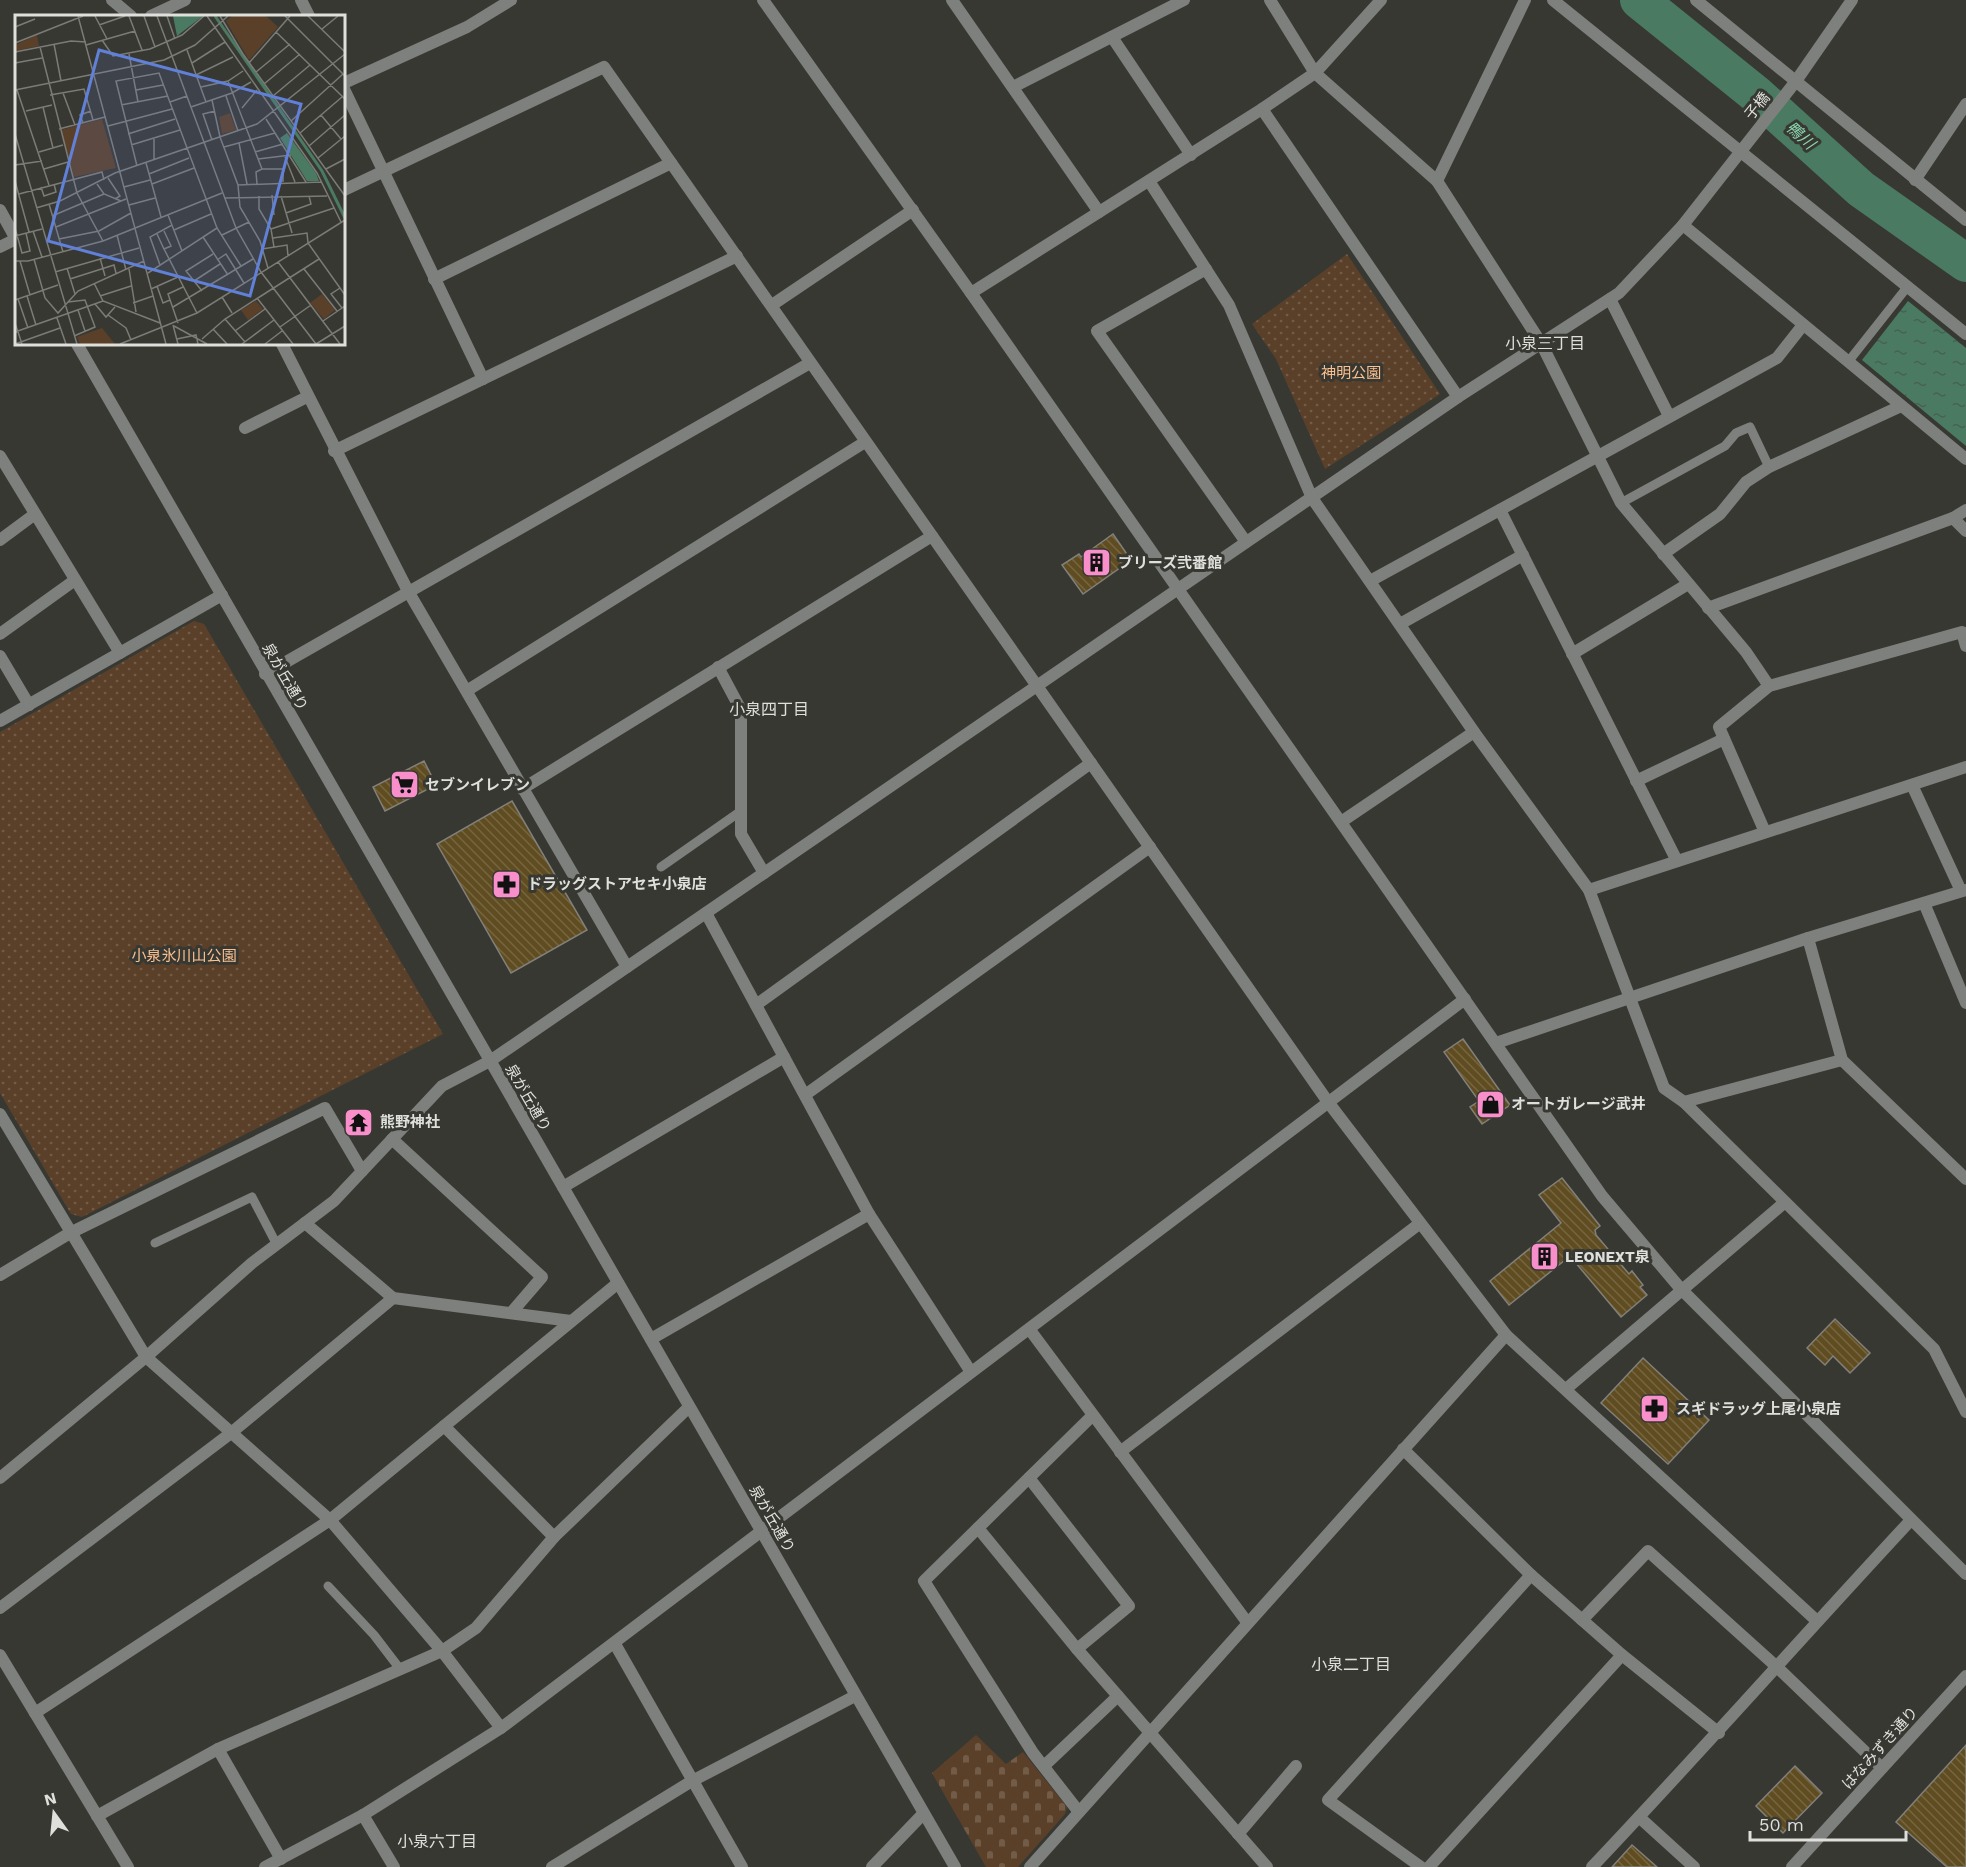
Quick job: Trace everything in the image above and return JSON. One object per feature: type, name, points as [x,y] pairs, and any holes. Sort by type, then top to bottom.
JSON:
[{"type":"street","points":[[112,0],[130,15]]},
{"type":"street","points":[[153,15],[185,0]]},
{"type":"street","points":[[301,0],[308,15]]},
{"type":"street","points":[[345,82],[467,27],[511,0]]},
{"type":"street","points":[[763,0],[913,210],[1602,1196],[1680,1288],[1966,1574]]},
{"type":"street","points":[[952,0],[1099,212]]},
{"type":"street","points":[[1013,87],[1184,0]]},
{"type":"street","points":[[1270,0],[1315,73],[1437,181],[1541,343],[1621,503],[1746,652],[1769,687]]},
{"type":"street","points":[[971,293],[1191,155],[1315,73],[1381,0]]},
{"type":"street","points":[[1437,181],[1525,0]]},
{"type":"street","points":[[1553,0],[1966,334]]},
{"type":"street","points":[[1696,0],[1966,220]]},
{"type":"street","name":"子橋","points":[[0,1478],[277,1245],[334,1201],[442,1086],[490,1061],[1458,397],[1619,293],[1683,225],[1796,81],[1852,0]]},
{"type":"street","points":[[1112,37],[1191,155]]},
{"type":"street","points":[[345,190],[604,68],[1328,1102],[1419,1224],[1506,1335],[1817,1621]]},
{"type":"street","points":[[345,92],[483,378]]},
{"type":"street","points":[[1915,180],[1966,104]]},
{"type":"street","points":[[1262,109],[1458,397]]},
{"type":"street","points":[[434,279],[671,163]]},
{"type":"street","points":[[1149,181],[1229,305],[1312,498],[1474,732],[1589,890],[1664,1088],[1684,1102],[1934,1349],[1966,1412]]},
{"type":"street","points":[[0,210],[15,237]]},
{"type":"street","points":[[772,305],[913,210]]},
{"type":"street","points":[[1683,225],[1966,459]]},
{"type":"street","points":[[0,247],[15,240]]},
{"type":"street","points":[[334,451],[737,256]]},
{"type":"street","points":[[1206,269],[1097,331],[1246,543]]},
{"type":"street","points":[[1610,299],[1669,416]]},
{"type":"street","points":[[1370,581],[1776,358],[1803,325]]},
{"type":"street","name":"泉が丘通り","points":[[78,345],[955,1867]]},
{"type":"street","points":[[282,345],[334,451],[408,591],[468,690],[522,789],[627,967]]},
{"type":"street","points":[[266,674],[810,363]]},
{"type":"street","points":[[245,428],[308,397]]},
{"type":"street","points":[[1663,554],[1720,514],[1746,482],[1769,467],[1901,406]]},
{"type":"street","points":[[468,690],[865,442]]},
{"type":"street","points":[[0,456],[120,653]]},
{"type":"street","points":[[1500,510],[1677,861]]},
{"type":"street","points":[[1708,608],[1953,518],[1966,510]]},
{"type":"street","points":[[0,540],[35,514]]},
{"type":"street","points":[[1953,518],[1966,531]]},
{"type":"street","points":[[522,789],[932,536]]},
{"type":"street","points":[[1400,624],[1523,555]]},
{"type":"street","points":[[0,634],[75,580]]},
{"type":"street","points":[[1572,654],[1688,584]]},
{"type":"street","points":[[0,721],[222,596]]},
{"type":"street","points":[[1765,832],[1719,727],[1769,687],[1962,632],[1966,646]]},
{"type":"street","points":[[0,656],[29,705]]},
{"type":"street","points":[[718,667],[741,710],[741,834],[764,873]]},
{"type":"street","points":[[1341,822],[1474,732]]},
{"type":"street","points":[[1636,781],[1724,739]]},
{"type":"street","points":[[756,1005],[1091,763]]},
{"type":"street","points":[[1589,890],[1966,766]]},
{"type":"street","points":[[1496,1043],[1630,996],[1963,890],[1912,785]]},
{"type":"street","points":[[805,1095],[1150,847]]},
{"type":"street","points":[[1924,903],[1966,1004]]},
{"type":"street","points":[[706,913],[869,1214],[971,1372]]},
{"type":"street","points":[[1808,938],[1842,1060],[1966,1179]]},
{"type":"street","points":[[265,1867],[363,1815],[501,1728],[762,1533],[1465,999]]},
{"type":"street","points":[[563,1187],[784,1057]]},
{"type":"street","points":[[1684,1102],[1842,1060]]},
{"type":"street","points":[[0,1275],[70,1233],[325,1108],[362,1171]]},
{"type":"street","points":[[0,1114],[146,1357],[330,1520],[442,1651],[501,1728]]},
{"type":"street","points":[[392,1139],[542,1277],[511,1314]]},
{"type":"street","points":[[1566,1389],[1680,1288],[1784,1203]]},
{"type":"street","points":[[651,1339],[869,1214]]},
{"type":"street","points":[[305,1223],[393,1298],[571,1321]]},
{"type":"street","points":[[1120,1452],[1419,1224]]},
{"type":"street","points":[[35,1713],[330,1520],[618,1283]]},
{"type":"street","points":[[0,1608],[231,1433],[393,1298]]},
{"type":"street","points":[[1030,1330],[1247,1622]]},
{"type":"street","points":[[1030,1867],[1506,1335]]},
{"type":"street","points":[[97,1816],[218,1749],[442,1651],[476,1628],[554,1537],[689,1407]]},
{"type":"street","points":[[1079,1812],[1044,1766],[924,1581],[1092,1416]]},
{"type":"street","points":[[444,1426],[554,1537]]},
{"type":"street","points":[[1403,1449],[1531,1575],[1622,1655],[1719,1733]]},
{"type":"street","points":[[1029,1478],[1129,1606],[1077,1649]]},
{"type":"street","points":[[1592,1867],[1719,1733],[1817,1621],[1911,1520]]},
{"type":"street","points":[[978,1528],[1077,1649],[1267,1867]]},
{"type":"street","points":[[1582,1620],[1648,1551],[1777,1667],[1882,1768]]},
{"type":"street","points":[[1421,1867],[1328,1800],[1531,1575]]},
{"type":"street","points":[[615,1644],[742,1867]]},
{"type":"street","points":[[0,1655],[128,1867]]},
{"type":"street","points":[[1429,1867],[1622,1655]]},
{"type":"street","name":"はなみずき通り","points":[[1792,1867],[1966,1676]]},
{"type":"street","points":[[552,1867],[692,1781],[855,1696]]},
{"type":"street","points":[[1044,1766],[1118,1696]]},
{"type":"street","points":[[218,1749],[281,1858]]},
{"type":"street","points":[[1238,1834],[1296,1766]]},
{"type":"street","points":[[872,1867],[923,1814]]},
{"type":"street","points":[[363,1815],[394,1867]]},
{"type":"street","points":[[1639,1817],[1694,1867]]},
{"type":"lane","points":[[1848,362],[1908,286]]},
{"type":"lane","points":[[1621,503],[1725,446],[1736,434],[1750,427],[1769,467]]},
{"type":"lane","points":[[661,867],[741,811]]},
{"type":"lane","points":[[155,1243],[252,1197],[277,1245]]},
{"type":"lane","points":[[328,1586],[374,1635],[400,1669]]},
{"type":"green space","name":"神明公園","points":[[1347,254],[1440,394],[1325,469],[1276,359],[1252,324]]},
{"type":"green space","name":"小泉氷川山公園","points":[[194,621],[204,624],[443,1034],[82,1217],[71,1214],[0,1093],[0,732]]},
{"type":"green space","points":[[976,1735],[1006,1764],[1023,1752],[1067,1807],[1065,1814],[1018,1867],[986,1867],[932,1773]]},
{"type":"water","points":[[1908,301],[1966,348],[1966,446],[1862,360]]},
{"type":"building","name":"ブリーズ弐番館","points":[[1113,534],[1131,560],[1083,594],[1062,565],[1079,554],[1081,557]]},
{"type":"building","points":[[424,761],[436,785],[385,811],[373,787]]},
{"type":"building","points":[[512,801],[587,930],[511,973],[437,844]]},
{"type":"building","points":[[1463,1039],[1510,1105],[1482,1124],[1470,1107],[1479,1101],[1444,1052]]},
{"type":"building","points":[[1562,1178],[1600,1226],[1595,1230],[1596,1235],[1629,1274],[1632,1271],[1643,1285],[1640,1287],[1647,1295],[1621,1317],[1570,1256],[1509,1305],[1490,1281],[1561,1223],[1539,1195]]},
{"type":"building","points":[[1835,1319],[1870,1353],[1850,1373],[1833,1356],[1825,1365],[1807,1348]]},
{"type":"building","points":[[1643,1358],[1709,1420],[1668,1464],[1601,1403]]},
{"type":"building","points":[[1966,1745],[1966,1867],[1947,1867],[1896,1822]]},
{"type":"building","points":[[1795,1766],[1822,1793],[1783,1833],[1756,1806]]},
{"type":"building","points":[[1632,1845],[1657,1867],[1612,1867]]},
{"type":"waterway","name":"鴨川","points":[[1639,0],[1757,95],[1861,189],[1966,263]]},
{"type":"place","name":"ブリーズ弐番館","points":[[1097,563]]},
{"type":"place","name":"セブンイレブン","points":[[404,785]]},
{"type":"place","name":"ドラッグストアセキ小泉店","points":[[506,884]]},
{"type":"place","name":"オートガレージ武井","points":[[1490,1104]]},
{"type":"place","name":"熊野神社","points":[[359,1122]]},
{"type":"place","name":"LEONEXT泉","points":[[1544,1257]]},
{"type":"place","name":"スギドラッグ上尾小泉店","points":[[1655,1409]]},
{"type":"district","name":"小泉三丁目","points":[[1545,343]]},
{"type":"district","name":"小泉四丁目","points":[[769,709]]},
{"type":"district","name":"小泉二丁目","points":[[1351,1664]]},
{"type":"district","name":"小泉六丁目","points":[[437,1841]]}]
